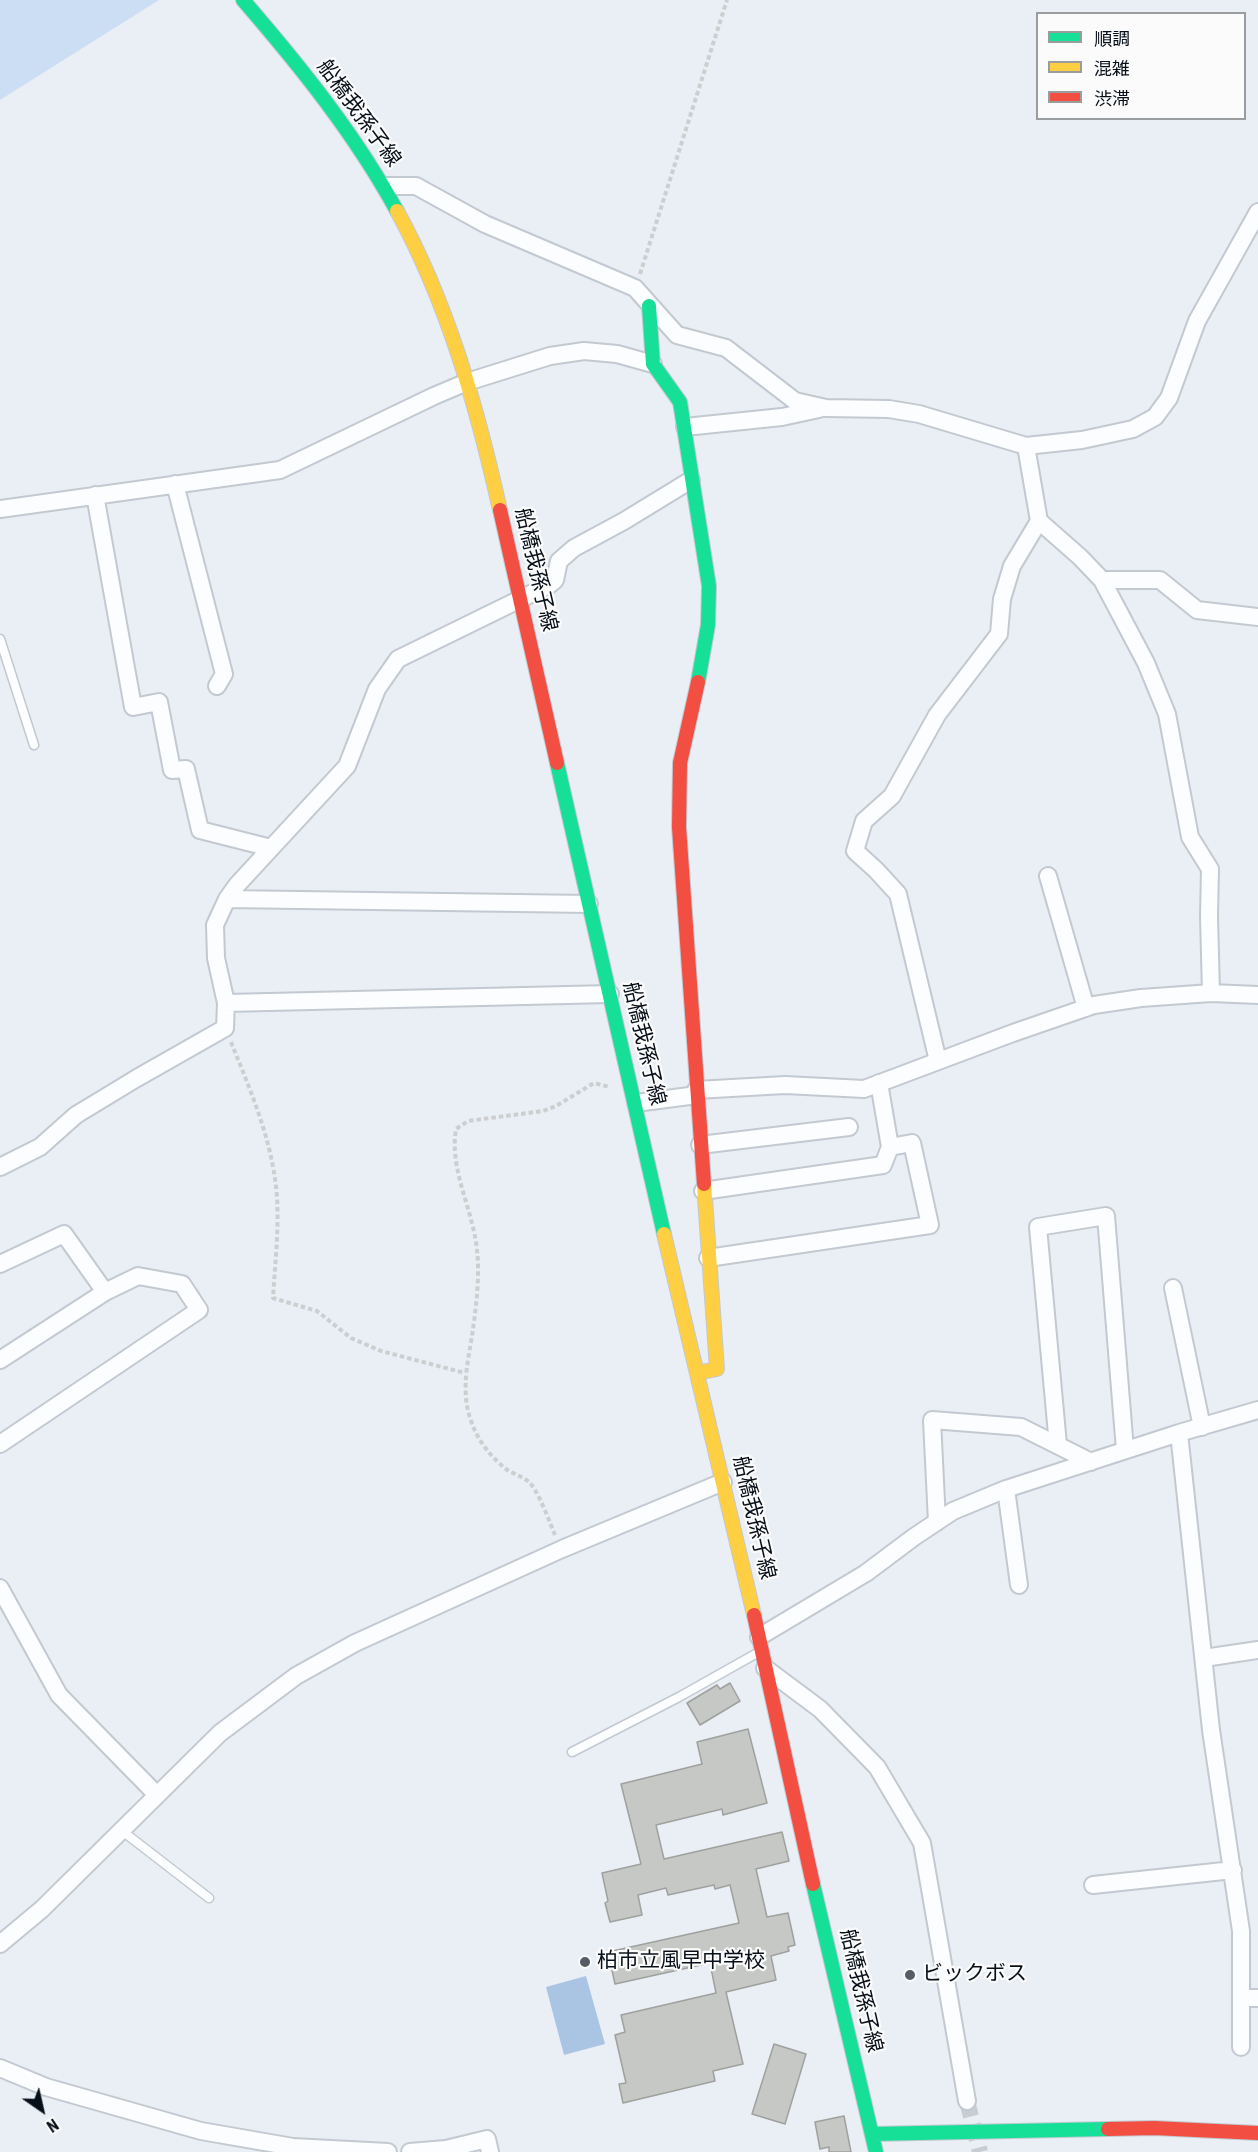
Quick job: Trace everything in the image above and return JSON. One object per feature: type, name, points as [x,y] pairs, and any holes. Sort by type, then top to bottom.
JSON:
[{"type":"main road","name":"船橋我孫子線","points":[[243,0],[339,117],[385,186],[428,270],[467,382],[495,488],[760,1643],[813,1886],[876,2152]]},
{"type":"main road","points":[[649,306],[653,364],[680,402],[709,586],[708,625],[703,660],[680,763],[679,827],[717,1369],[697,1373]]},
{"type":"main road","points":[[872,2134],[1154,2127],[1258,2133]]},
{"type":"street","points":[[385,186],[416,186],[485,224],[635,288],[677,335],[726,348],[795,400],[826,408]]},
{"type":"street","points":[[685,427],[782,417],[826,408],[889,409],[919,414],[1026,446],[1082,440],[1133,429],[1155,417],[1169,398],[1197,321],[1258,212]]},
{"type":"street","points":[[0,509],[280,470],[385,418],[467,382],[550,356],[584,351],[617,354],[653,364]]},
{"type":"street","points":[[1026,446],[1039,521],[1102,580],[1146,663],[1167,714],[1190,837],[1210,869],[1212,993]]},
{"type":"street","points":[[0,1167],[40,1147],[76,1115],[137,1077],[225,1028],[226,1003],[216,958],[215,925],[227,899],[347,765],[377,689],[398,659],[549,585],[555,580],[559,561],[574,548],[691,480]]},
{"type":"street","points":[[175,484],[224,674],[217,686]]},
{"type":"street","points":[[95,495],[132,706],[159,702],[172,770],[186,769],[200,830],[272,848]]},
{"type":"street","points":[[938,1062],[898,894],[855,851],[864,821],[892,796],[937,715],[999,633],[1002,599],[1012,566],[1039,521]]},
{"type":"street","points":[[1102,580],[1160,580],[1197,610],[1258,618]]},
{"type":"street","points":[[1048,876],[1086,1008]]},
{"type":"street","points":[[227,899],[589,904]]},
{"type":"street","points":[[634,1097],[785,1085],[864,1089],[1086,1008],[1141,998],[1212,993],[1258,995]]},
{"type":"street","points":[[226,1003],[610,994]]},
{"type":"street","points":[[704,1191],[883,1165],[890,1147],[879,1083]]},
{"type":"street","points":[[700,1145],[849,1127]]},
{"type":"street","points":[[708,1258],[930,1225],[912,1143],[890,1147]]},
{"type":"street","points":[[1058,1445],[1038,1227],[1106,1216],[1125,1450]]},
{"type":"street","points":[[0,1264],[64,1234],[105,1292]]},
{"type":"street","points":[[0,1360],[105,1292],[138,1275],[182,1284],[199,1310],[0,1444]]},
{"type":"street","points":[[1173,1288],[1202,1426]]},
{"type":"street","points":[[760,1643],[866,1574],[953,1511],[1006,1489],[1258,1410]]},
{"type":"street","points":[[937,1522],[932,1420],[1021,1427],[1091,1462]]},
{"type":"street","points":[[1179,1433],[1211,1730],[1250,1998],[1241,2047]]},
{"type":"street","points":[[0,1944],[42,1909],[220,1733],[296,1676],[355,1643],[562,1549],[723,1482]]},
{"type":"street","points":[[1006,1489],[1019,1585]]},
{"type":"street","points":[[0,1588],[59,1695],[156,1794]]},
{"type":"street","points":[[1204,1658],[1258,1650]]},
{"type":"street","points":[[765,1668],[820,1709],[877,1767],[922,1843],[967,2101]]},
{"type":"street","points":[[1093,1885],[1233,1870]]},
{"type":"street","points":[[0,2068],[46,2086],[201,2131],[293,2147],[388,2152]]},
{"type":"street","points":[[410,2152],[446,2149],[487,2139],[490,2152]]},
{"type":"lane","points":[[0,639],[34,745]]},
{"type":"lane","points":[[572,1752],[679,1697],[760,1643]]},
{"type":"lane","points":[[121,1830],[209,1898]]},
{"type":"path","points":[[635,288],[727,0]]},
{"type":"path","points":[[225,1028],[258,1109],[274,1173],[277,1228],[273,1298],[318,1311],[351,1338],[381,1351],[465,1373]]},
{"type":"path","points":[[562,1549],[532,1484],[506,1469],[487,1450],[472,1426],[466,1400],[465,1373],[472,1334],[477,1249],[457,1169],[454,1143],[456,1129],[468,1121],[543,1111],[556,1106],[594,1083],[634,1097]]},
{"type":"shaded area","points":[[0,0],[159,0],[0,100]]},
{"type":"shaded area","points":[[586,1976],[605,2044],[564,2055],[546,1987]]},
{"type":"building","points":[[730,1683],[740,1701],[700,1725],[687,1703],[717,1685],[720,1689]]},
{"type":"building","points":[[748,1729],[767,1803],[723,1815],[722,1809],[656,1825],[664,1859],[782,1832],[789,1861],[756,1869],[767,1917],[788,1913],[795,1945],[788,1947],[789,1951],[771,1956],[776,1980],[726,1992],[743,2064],[713,2071],[715,2081],[623,2103],[619,2084],[626,2083],[615,2035],[625,2032],[621,2015],[716,1993],[710,1963],[615,1984],[608,1952],[739,1923],[730,1885],[715,1889],[714,1885],[668,1895],[666,1888],[638,1895],[642,1915],[610,1922],[605,1903],[608,1901],[602,1873],[641,1864],[621,1784],[702,1764],[697,1742]]},
{"type":"building","points":[[774,2044],[806,2054],[785,2124],[752,2114]]},
{"type":"building","points":[[844,2116],[851,2152],[829,2152],[829,2147],[820,2149],[815,2122]]},
{"type":"tunnel","points":[[967,2101],[980,2152]]},
{"type":"traffic: fast","points":[[243,0],[326,101],[363,155],[397,211]]},
{"type":"traffic: fast","points":[[649,306],[653,364],[680,402],[709,586],[708,625],[698,682]]},
{"type":"traffic: fast","points":[[557,763],[664,1234]]},
{"type":"traffic: fast","points":[[813,1884],[876,2152]]},
{"type":"traffic: fast","points":[[872,2134],[1108,2129]]},
{"type":"traffic: slow","points":[[397,211],[415,246],[446,319],[471,395],[500,510]]},
{"type":"traffic: slow","points":[[697,1373],[717,1369],[704,1184]]},
{"type":"traffic: slow","points":[[664,1234],[754,1615]]},
{"type":"traffic: jam","points":[[500,510],[557,763]]},
{"type":"traffic: jam","points":[[698,682],[680,763],[679,827],[704,1184]]},
{"type":"traffic: jam","points":[[754,1615],[813,1884]]},
{"type":"traffic: jam","points":[[1108,2129],[1154,2128],[1258,2133]]},
{"type":"place","name":"柏市立風早中学校","points":[[585,1962]]},
{"type":"place","name":"ビックボス","points":[[910,1975]]}]
